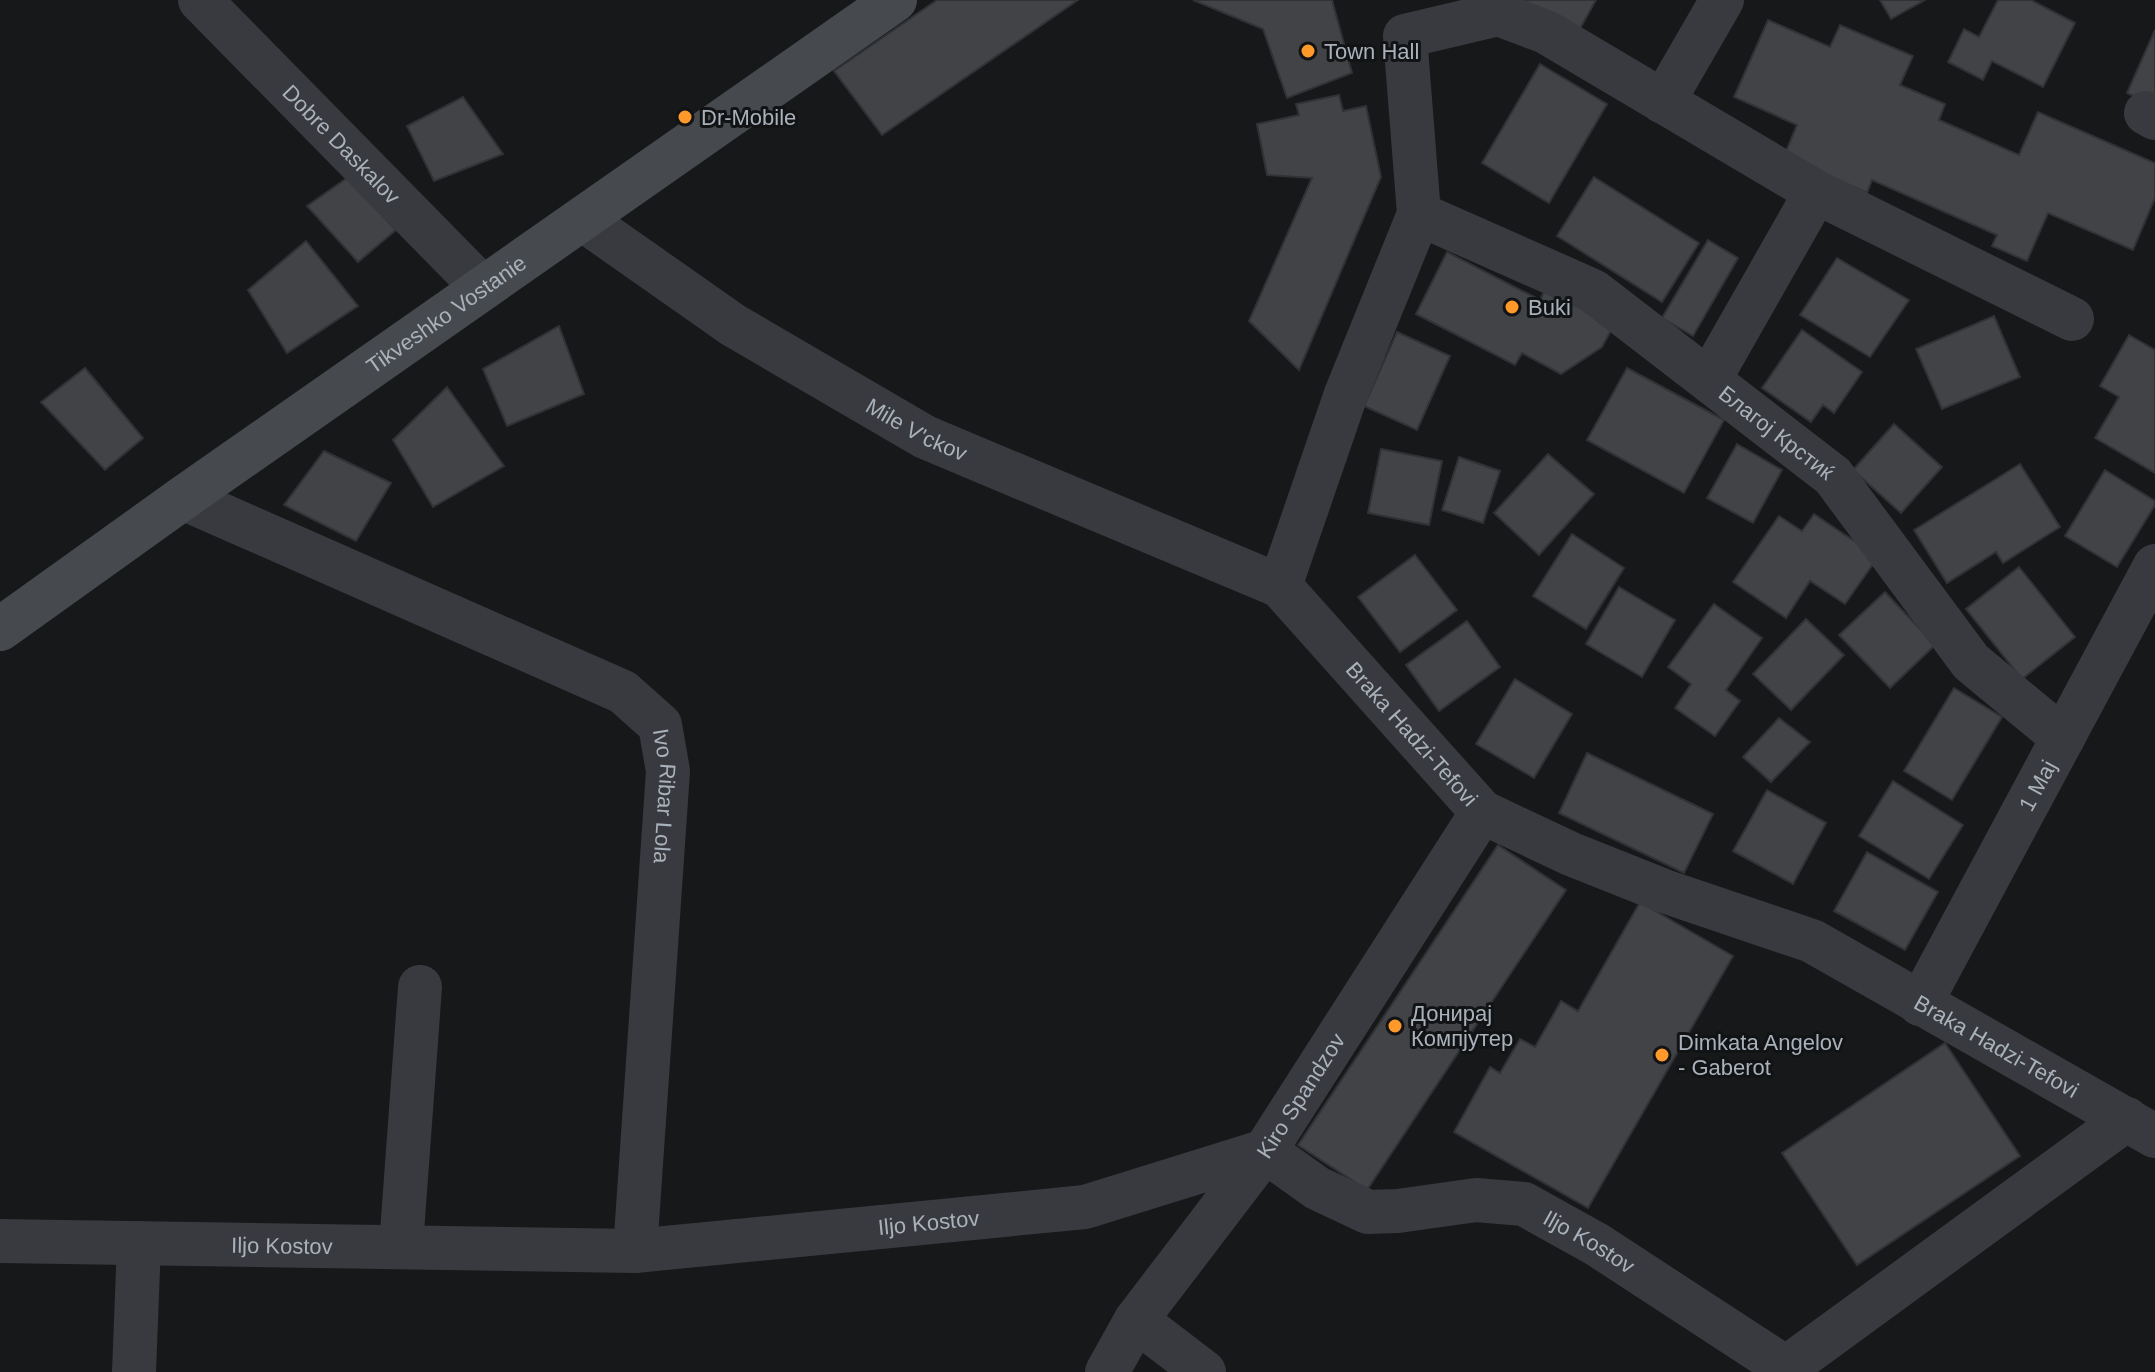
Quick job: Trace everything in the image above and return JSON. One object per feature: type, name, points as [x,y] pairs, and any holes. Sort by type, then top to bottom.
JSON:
[{"type":"main road","name":"Tikveshko Vostanie","points":[[0,629],[895,0]]},
{"type":"street","name":"Dobre Daskalov","points":[[200,0],[483,288]]},
{"type":"street","points":[[1663,102],[1722,0]]},
{"type":"street","points":[[1280,586],[1346,394],[1419,214],[1405,36],[1498,14],[1546,32],[1816,192],[2072,319]]},
{"type":"street","points":[[1709,380],[1816,192]]},
{"type":"street","name":"Благој Крстиќ","points":[[1419,214],[1593,291],[1833,476],[1971,662],[2063,738]]},
{"type":"street","name":"Mile V'ckov","points":[[582,219],[733,325],[925,437],[1280,586]]},
{"type":"street","name":"Ivo Ribar Lola","points":[[183,498],[623,692],[660,725],[668,771],[635,1251]]},
{"type":"street","name":"1 Maj","points":[[1920,1004],[2155,566]]},
{"type":"street","name":"Braka Hadzi-Tefovi","points":[[1280,586],[1482,812],[1571,854],[1664,891],[1812,941],[2141,1128],[1786,1370]]},
{"type":"street","name":"Kiro Spandzov","points":[[1107,1372],[1136,1320],[1265,1151],[1482,812]]},
{"type":"street","points":[[401,1246],[420,987]]},
{"type":"street","name":"Iljo Kostov","points":[[0,1241],[635,1251],[1085,1207],[1265,1151],[1317,1188],[1368,1212],[1476,1200],[1524,1204],[1596,1244],[1786,1370]]},
{"type":"street","points":[[134,1372],[139,1243]]},
{"type":"street","points":[[1136,1320],[1204,1372]]},
{"type":"building","points":[[937,0],[1078,0],[882,135],[834,71]]},
{"type":"building","name":"Town Hall","points":[[1193,0],[1332,0],[1352,73],[1287,98],[1263,29]]},
{"type":"building","points":[[1516,0],[1596,0],[1577,34]]},
{"type":"building","points":[[1880,0],[1925,0],[1891,19]]},
{"type":"building","points":[[1998,0],[2031,0],[2075,23],[2043,87],[1992,61],[1983,80],[1948,62],[1964,29],[1979,37]]},
{"type":"building","points":[[1768,20],[1830,47],[1840,25],[1913,56],[1900,85],[1945,104],[1939,120],[2019,155],[2038,112],[2155,163],[2155,198],[2133,250],[2048,213],[2027,261],[1992,246],[1997,235],[1872,180],[1867,193],[1784,156],[1797,125],[1734,97]]},
{"type":"building","points":[[2155,30],[2155,106],[2127,93]]},
{"type":"building","points":[[1540,64],[1607,104],[1549,203],[1482,163]]},
{"type":"building","points":[[1339,95],[1343,111],[1366,106],[1381,177],[1299,370],[1249,321],[1312,178],[1267,175],[1257,124],[1299,115],[1296,104]]},
{"type":"building","points":[[463,97],[503,154],[434,181],[407,126]]},
{"type":"building","points":[[1594,177],[1699,243],[1662,302],[1557,236]]},
{"type":"building","points":[[347,178],[396,230],[358,262],[307,206]]},
{"type":"building","points":[[1708,240],[1738,258],[1693,336],[1662,318]]},
{"type":"building","points":[[306,241],[358,306],[287,353],[248,290]]},
{"type":"building","points":[[1447,252],[1540,300],[1546,288],[1615,323],[1602,347],[1561,374],[1522,353],[1515,365],[1416,314]]},
{"type":"building","points":[[1837,258],[1909,300],[1870,357],[1800,315]]},
{"type":"building","points":[[1994,316],[2020,377],[1942,409],[1916,349]]},
{"type":"building","points":[[559,326],[584,394],[507,426],[483,369]]},
{"type":"building","points":[[1802,330],[1862,372],[1834,413],[1823,405],[1811,422],[1762,388]]},
{"type":"building","points":[[1397,332],[1450,356],[1417,430],[1364,406]]},
{"type":"building","points":[[2129,335],[2155,350],[2155,473],[2095,438],[2119,397],[2100,386]]},
{"type":"building","points":[[85,368],[143,438],[105,470],[41,402]]},
{"type":"building","points":[[1627,368],[1724,420],[1684,493],[1587,440]]},
{"type":"building","points":[[447,387],[504,466],[433,507],[393,440]]},
{"type":"building","points":[[1894,424],[1942,467],[1901,513],[1853,470]]},
{"type":"building","points":[[1737,444],[1782,470],[1753,523],[1707,498]]},
{"type":"building","points":[[1381,449],[1442,461],[1429,525],[1368,513]]},
{"type":"building","points":[[324,451],[391,483],[356,541],[284,505]]},
{"type":"building","points":[[1548,454],[1594,494],[1539,555],[1494,513]]},
{"type":"building","points":[[1459,457],[1500,471],[1483,523],[1442,510]]},
{"type":"building","points":[[2020,464],[2060,527],[2003,563],[1996,552],[1947,583],[1914,530]]},
{"type":"building","points":[[2105,470],[2155,501],[2117,567],[2065,536]]},
{"type":"building","points":[[1814,514],[1878,557],[1845,604],[1810,581],[1786,618],[1733,582],[1779,516],[1802,531]]},
{"type":"building","points":[[1572,534],[1624,568],[1586,629],[1533,596]]},
{"type":"building","points":[[1415,555],[1457,610],[1400,652],[1358,597]]},
{"type":"building","points":[[2019,567],[2075,637],[2022,679],[1966,609]]},
{"type":"building","points":[[1619,587],[1675,620],[1642,677],[1586,644]]},
{"type":"building","points":[[1885,592],[1935,645],[1890,688],[1839,635]]},
{"type":"building","points":[[1714,604],[1762,638],[1726,690],[1740,701],[1715,736],[1675,708],[1691,684],[1668,667]]},
{"type":"building","points":[[1806,619],[1844,655],[1791,710],[1753,674]]},
{"type":"building","points":[[1467,621],[1500,667],[1439,711],[1406,665]]},
{"type":"building","points":[[1515,679],[1572,714],[1534,778],[1476,744]]},
{"type":"building","points":[[1954,688],[2002,717],[1952,800],[1904,771]]},
{"type":"building","points":[[1779,718],[1810,742],[1771,782],[1743,757]]},
{"type":"building","points":[[1587,753],[1713,814],[1684,873],[1559,813]]},
{"type":"building","points":[[1893,781],[1963,825],[1929,879],[1859,836]]},
{"type":"building","points":[[1767,790],[1826,823],[1793,884],[1733,851]]},
{"type":"building","points":[[1498,845],[1566,890],[1367,1190],[1298,1145]]},
{"type":"building","points":[[1867,852],[1938,892],[1905,950],[1834,911]]},
{"type":"building","points":[[1640,902],[1733,956],[1588,1208],[1454,1132],[1490,1067],[1500,1073],[1520,1039],[1535,1047],[1561,1001],[1578,1011]]},
{"type":"building","points":[[1945,1043],[2020,1156],[1857,1265],[1782,1153]]},
{"type":"place","name":"Town Hall","points":[[1308,51]]},
{"type":"place","name":"Dr-Mobile","points":[[685,117]]},
{"type":"place","name":"Buki","points":[[1512,307]]},
{"type":"place","name":"Донирај Компјутер","points":[[1395,1026]]},
{"type":"place","name":"Dimkata Angelov - Gaberot","points":[[1662,1055]]}]
